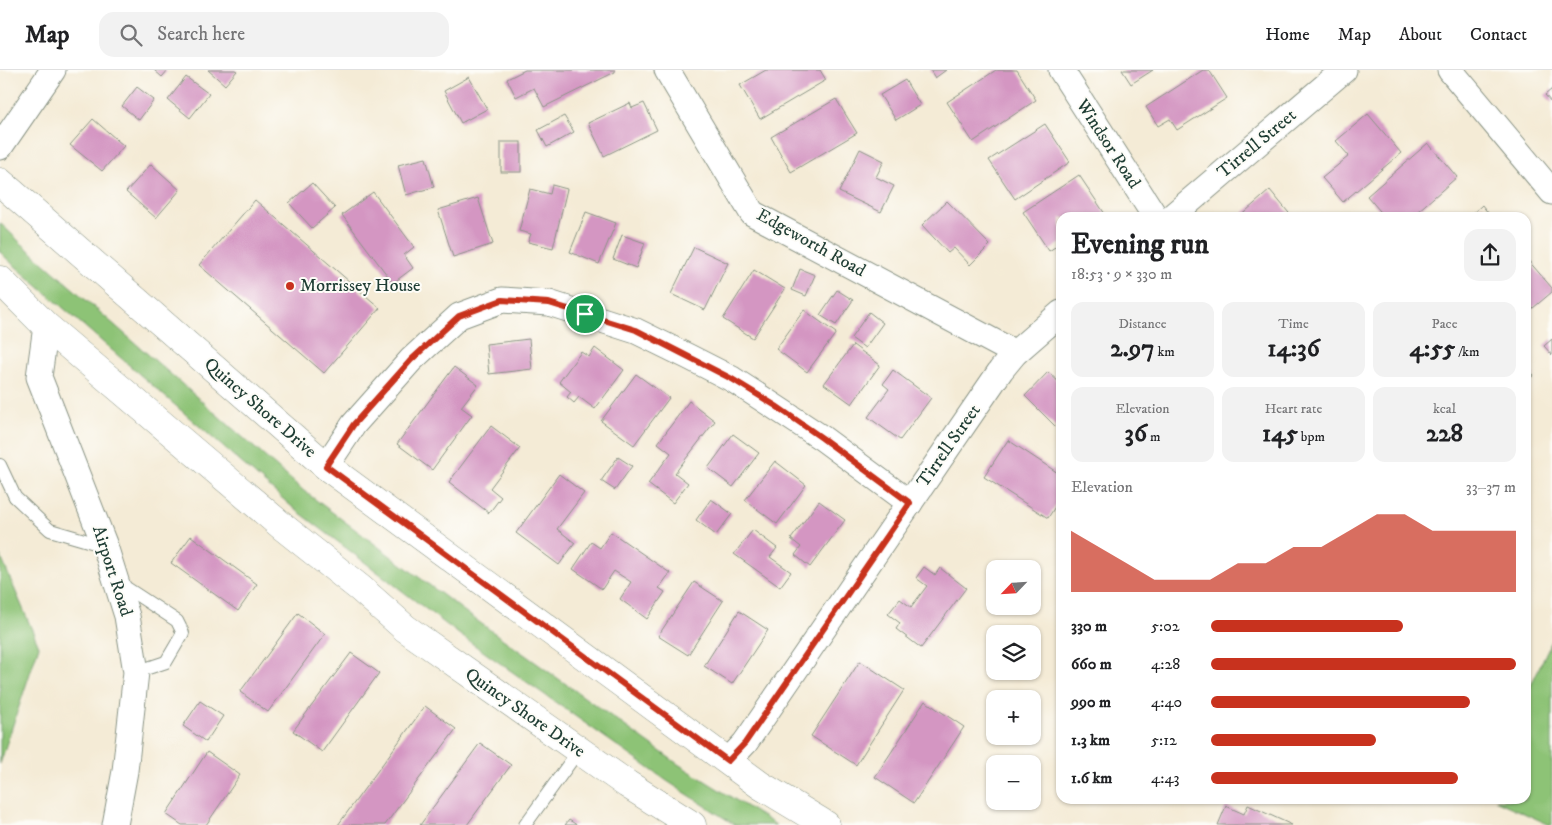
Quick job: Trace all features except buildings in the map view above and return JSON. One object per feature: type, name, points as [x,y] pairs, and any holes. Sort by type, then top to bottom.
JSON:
[{"type":"main road","name":"Quincy Shore Drive","points":[[0,182],[326,466],[760,785],[826,825]]},
{"type":"main road","name":"Quincy Shore Drive","points":[[0,280],[46,326],[283,527],[361,589],[406,628],[627,784],[692,825]]},
{"type":"street","points":[[0,147],[53,70]]},
{"type":"street","name":"Edgeworth Road","points":[[667,70],[752,213],[1016,353]]},
{"type":"street","name":"Windsor Road","points":[[1061,70],[1152,212]]},
{"type":"street","name":"Tirrell Street","points":[[1177,212],[1344,70]]},
{"type":"street","points":[[1450,70],[1552,192]]},
{"type":"street","points":[[326,466],[354,424],[411,360],[459,316],[502,300],[549,303],[636,330],[732,379],[776,406],[910,503]]},
{"type":"street","name":"Tirrell Street","points":[[728,761],[745,743],[1001,370],[1016,353],[1056,317]]},
{"type":"street","name":"Airport Road","points":[[46,326],[40,377],[105,546],[127,616],[136,672],[125,771],[115,825]]},
{"type":"lane","points":[[0,465],[15,497],[50,530],[105,546]]},
{"type":"lane","points":[[116,581],[177,620],[183,633],[166,662],[136,672]]},
{"type":"lane","points":[[525,825],[579,750]]},
{"type":"green space","points":[[0,223],[304,491],[472,617],[678,764],[776,825],[735,825],[667,781],[460,635],[291,506],[7,259],[0,252]]},
{"type":"green space","points":[[0,555],[39,646],[0,764]]},
{"type":"green space","points":[[1552,640],[1552,825],[1504,804],[1531,804],[1531,685]]},
{"type":"place","name":"Morrissey House","points":[[290,286]]},
{"type":"route","points":[[502,300],[549,303],[585,314],[636,330],[732,379],[776,406],[822,438],[910,503],[745,743],[728,761],[326,466],[354,424],[411,360],[459,316],[502,300]]}]
